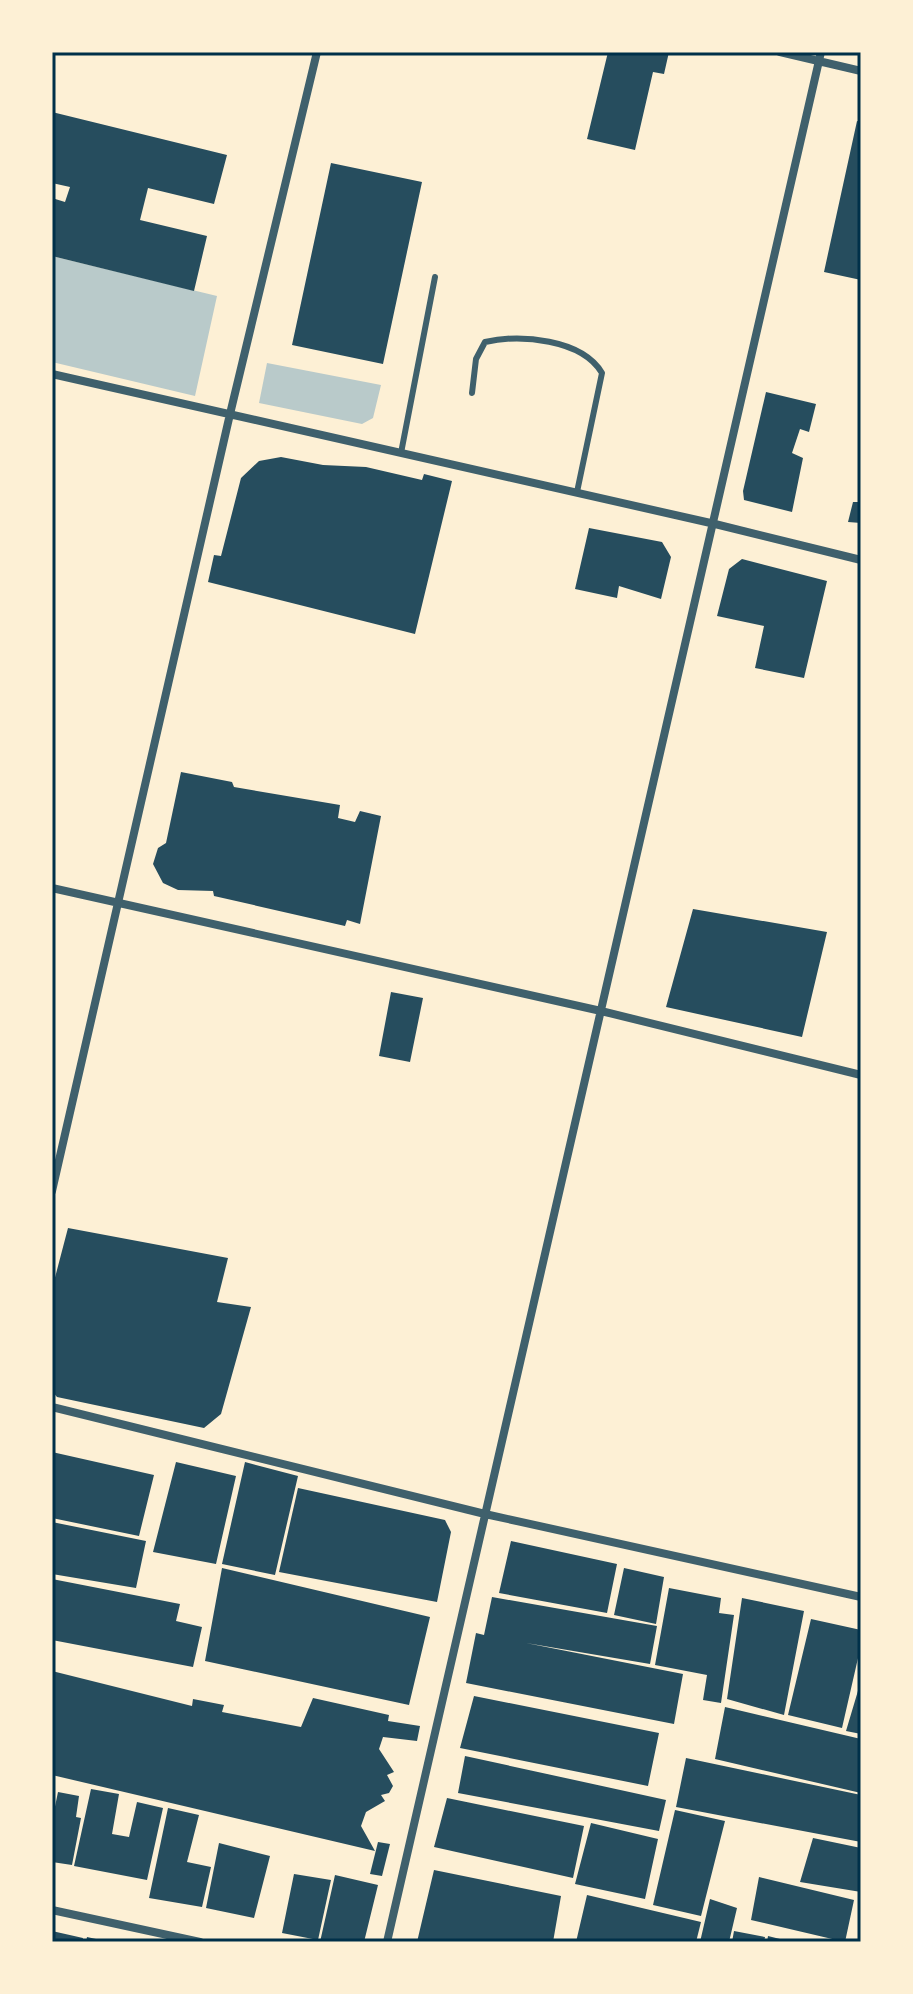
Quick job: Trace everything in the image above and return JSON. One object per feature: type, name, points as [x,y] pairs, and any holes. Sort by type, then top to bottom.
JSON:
[{"type":"street","points":[[52,1191],[230,414],[317,52]]},
{"type":"street","points":[[780,52],[820,56],[861,71]]},
{"type":"street","points":[[387,1942],[820,56]]},
{"type":"street","points":[[52,374],[577,492],[861,560]]},
{"type":"street","points":[[52,888],[601,1011],[861,1075]]},
{"type":"street","points":[[52,1407],[485,1514],[861,1597]]},
{"type":"street","points":[[52,1910],[200,1942]]},
{"type":"lane","points":[[401,453],[435,277]]},
{"type":"lane","points":[[472,393],[476,359],[485,342],[507,337],[575,349],[595,361],[602,373],[577,492]]},
{"type":"shaded area","points":[[52,256],[217,296],[195,396],[52,362]]},
{"type":"shaded area","points":[[267,363],[381,385],[373,418],[362,424],[259,403]]},
{"type":"building","points":[[608,52],[669,52],[664,74],[653,72],[635,150],[587,139]]},
{"type":"building","points":[[52,112],[227,155],[214,204],[148,188],[140,220],[207,236],[194,291],[52,256],[52,198],[65,202],[70,187],[52,183]]},
{"type":"building","points":[[857,121],[861,122],[861,280],[824,272]]},
{"type":"building","points":[[331,163],[422,182],[383,364],[292,345]]},
{"type":"building","points":[[766,392],[816,404],[809,432],[800,429],[792,453],[803,458],[792,512],[744,500],[743,491]]},
{"type":"building","points":[[281,457],[323,465],[366,467],[422,480],[424,474],[452,481],[415,634],[208,582],[214,555],[221,556],[241,478],[259,461]]},
{"type":"building","points":[[853,502],[861,502],[861,523],[848,522]]},
{"type":"building","points":[[589,528],[662,542],[671,557],[661,599],[619,586],[617,598],[575,589]]},
{"type":"building","points":[[742,559],[827,581],[804,678],[755,668],[764,626],[717,616],[729,569]]},
{"type":"building","points":[[181,772],[232,782],[234,787],[340,805],[338,818],[355,822],[360,811],[381,816],[360,924],[347,920],[345,926],[214,896],[213,891],[178,890],[163,883],[153,864],[158,848],[166,843]]},
{"type":"building","points":[[693,909],[827,932],[802,1037],[666,1007]]},
{"type":"building","points":[[391,992],[423,998],[410,1062],[379,1056]]},
{"type":"building","points":[[68,1228],[228,1258],[217,1302],[251,1307],[221,1414],[204,1428],[57,1397],[52,1391],[52,1289]]},
{"type":"building","points":[[52,1452],[154,1475],[139,1536],[52,1518]]},
{"type":"building","points":[[176,1462],[236,1476],[216,1564],[153,1552]]},
{"type":"building","points":[[245,1462],[298,1476],[275,1575],[222,1564]]},
{"type":"building","points":[[298,1488],[445,1520],[451,1532],[437,1602],[279,1572]]},
{"type":"building","points":[[52,1522],[146,1541],[136,1588],[52,1574]]},
{"type":"building","points":[[511,1541],[617,1564],[607,1613],[499,1593]]},
{"type":"building","points":[[222,1568],[430,1617],[409,1705],[205,1661]]},
{"type":"building","points":[[624,1568],[664,1577],[656,1624],[614,1615]]},
{"type":"building","points":[[52,1579],[180,1604],[176,1621],[202,1627],[193,1667],[52,1640]]},
{"type":"building","points":[[669,1588],[721,1598],[719,1613],[734,1615],[721,1703],[703,1700],[707,1675],[655,1665]]},
{"type":"building","points":[[492,1597],[657,1626],[650,1664],[526,1643],[683,1674],[674,1724],[466,1683],[476,1633],[484,1635]]},
{"type":"building","points":[[742,1598],[804,1611],[784,1715],[727,1699]]},
{"type":"building","points":[[811,1619],[861,1630],[861,1645],[842,1728],[788,1715]]},
{"type":"building","points":[[52,1671],[192,1706],[193,1699],[224,1705],[222,1712],[301,1727],[313,1698],[389,1715],[388,1721],[420,1726],[417,1741],[383,1737],[379,1749],[394,1772],[387,1775],[393,1786],[389,1793],[381,1795],[385,1801],[366,1812],[361,1826],[375,1851],[52,1775]]},
{"type":"building","points":[[861,1684],[861,1734],[846,1731]]},
{"type":"building","points":[[474,1696],[659,1733],[648,1786],[460,1748]]},
{"type":"building","points":[[725,1707],[861,1739],[861,1793],[715,1759]]},
{"type":"building","points":[[465,1756],[666,1800],[659,1831],[458,1793]]},
{"type":"building","points":[[686,1758],[861,1795],[861,1842],[676,1807]]},
{"type":"building","points":[[91,1789],[119,1794],[112,1834],[129,1837],[137,1802],[163,1808],[147,1880],[74,1866]]},
{"type":"building","points":[[58,1792],[79,1796],[76,1817],[81,1818],[72,1865],[52,1862],[52,1821]]},
{"type":"building","points":[[447,1798],[584,1826],[573,1878],[434,1847]]},
{"type":"building","points":[[168,1808],[199,1815],[187,1862],[211,1867],[202,1907],[149,1898]]},
{"type":"building","points":[[675,1810],[725,1821],[701,1916],[653,1905]]},
{"type":"building","points":[[591,1823],[658,1839],[645,1899],[575,1884]]},
{"type":"building","points":[[813,1838],[861,1848],[861,1892],[800,1882]]},
{"type":"building","points":[[378,1842],[390,1844],[382,1876],[370,1874]]},
{"type":"building","points":[[219,1843],[270,1856],[254,1918],[206,1908]]},
{"type":"building","points":[[434,1870],[561,1896],[553,1942],[417,1942]]},
{"type":"building","points":[[294,1874],[331,1880],[318,1940],[282,1933]]},
{"type":"building","points":[[335,1875],[378,1885],[364,1942],[320,1942]]},
{"type":"building","points":[[759,1877],[854,1900],[845,1942],[751,1920]]},
{"type":"building","points":[[587,1895],[701,1922],[696,1942],[576,1942]]},
{"type":"building","points":[[710,1899],[737,1908],[729,1942],[700,1942]]},
{"type":"building","points":[[52,1931],[83,1938],[82,1942],[52,1942]]},
{"type":"building","points":[[734,1931],[765,1937],[764,1942],[732,1942]]},
{"type":"building","points":[[768,1936],[788,1941],[767,1942]]},
{"type":"building","points":[[87,1937],[105,1941],[105,1942],[86,1942]]}]
